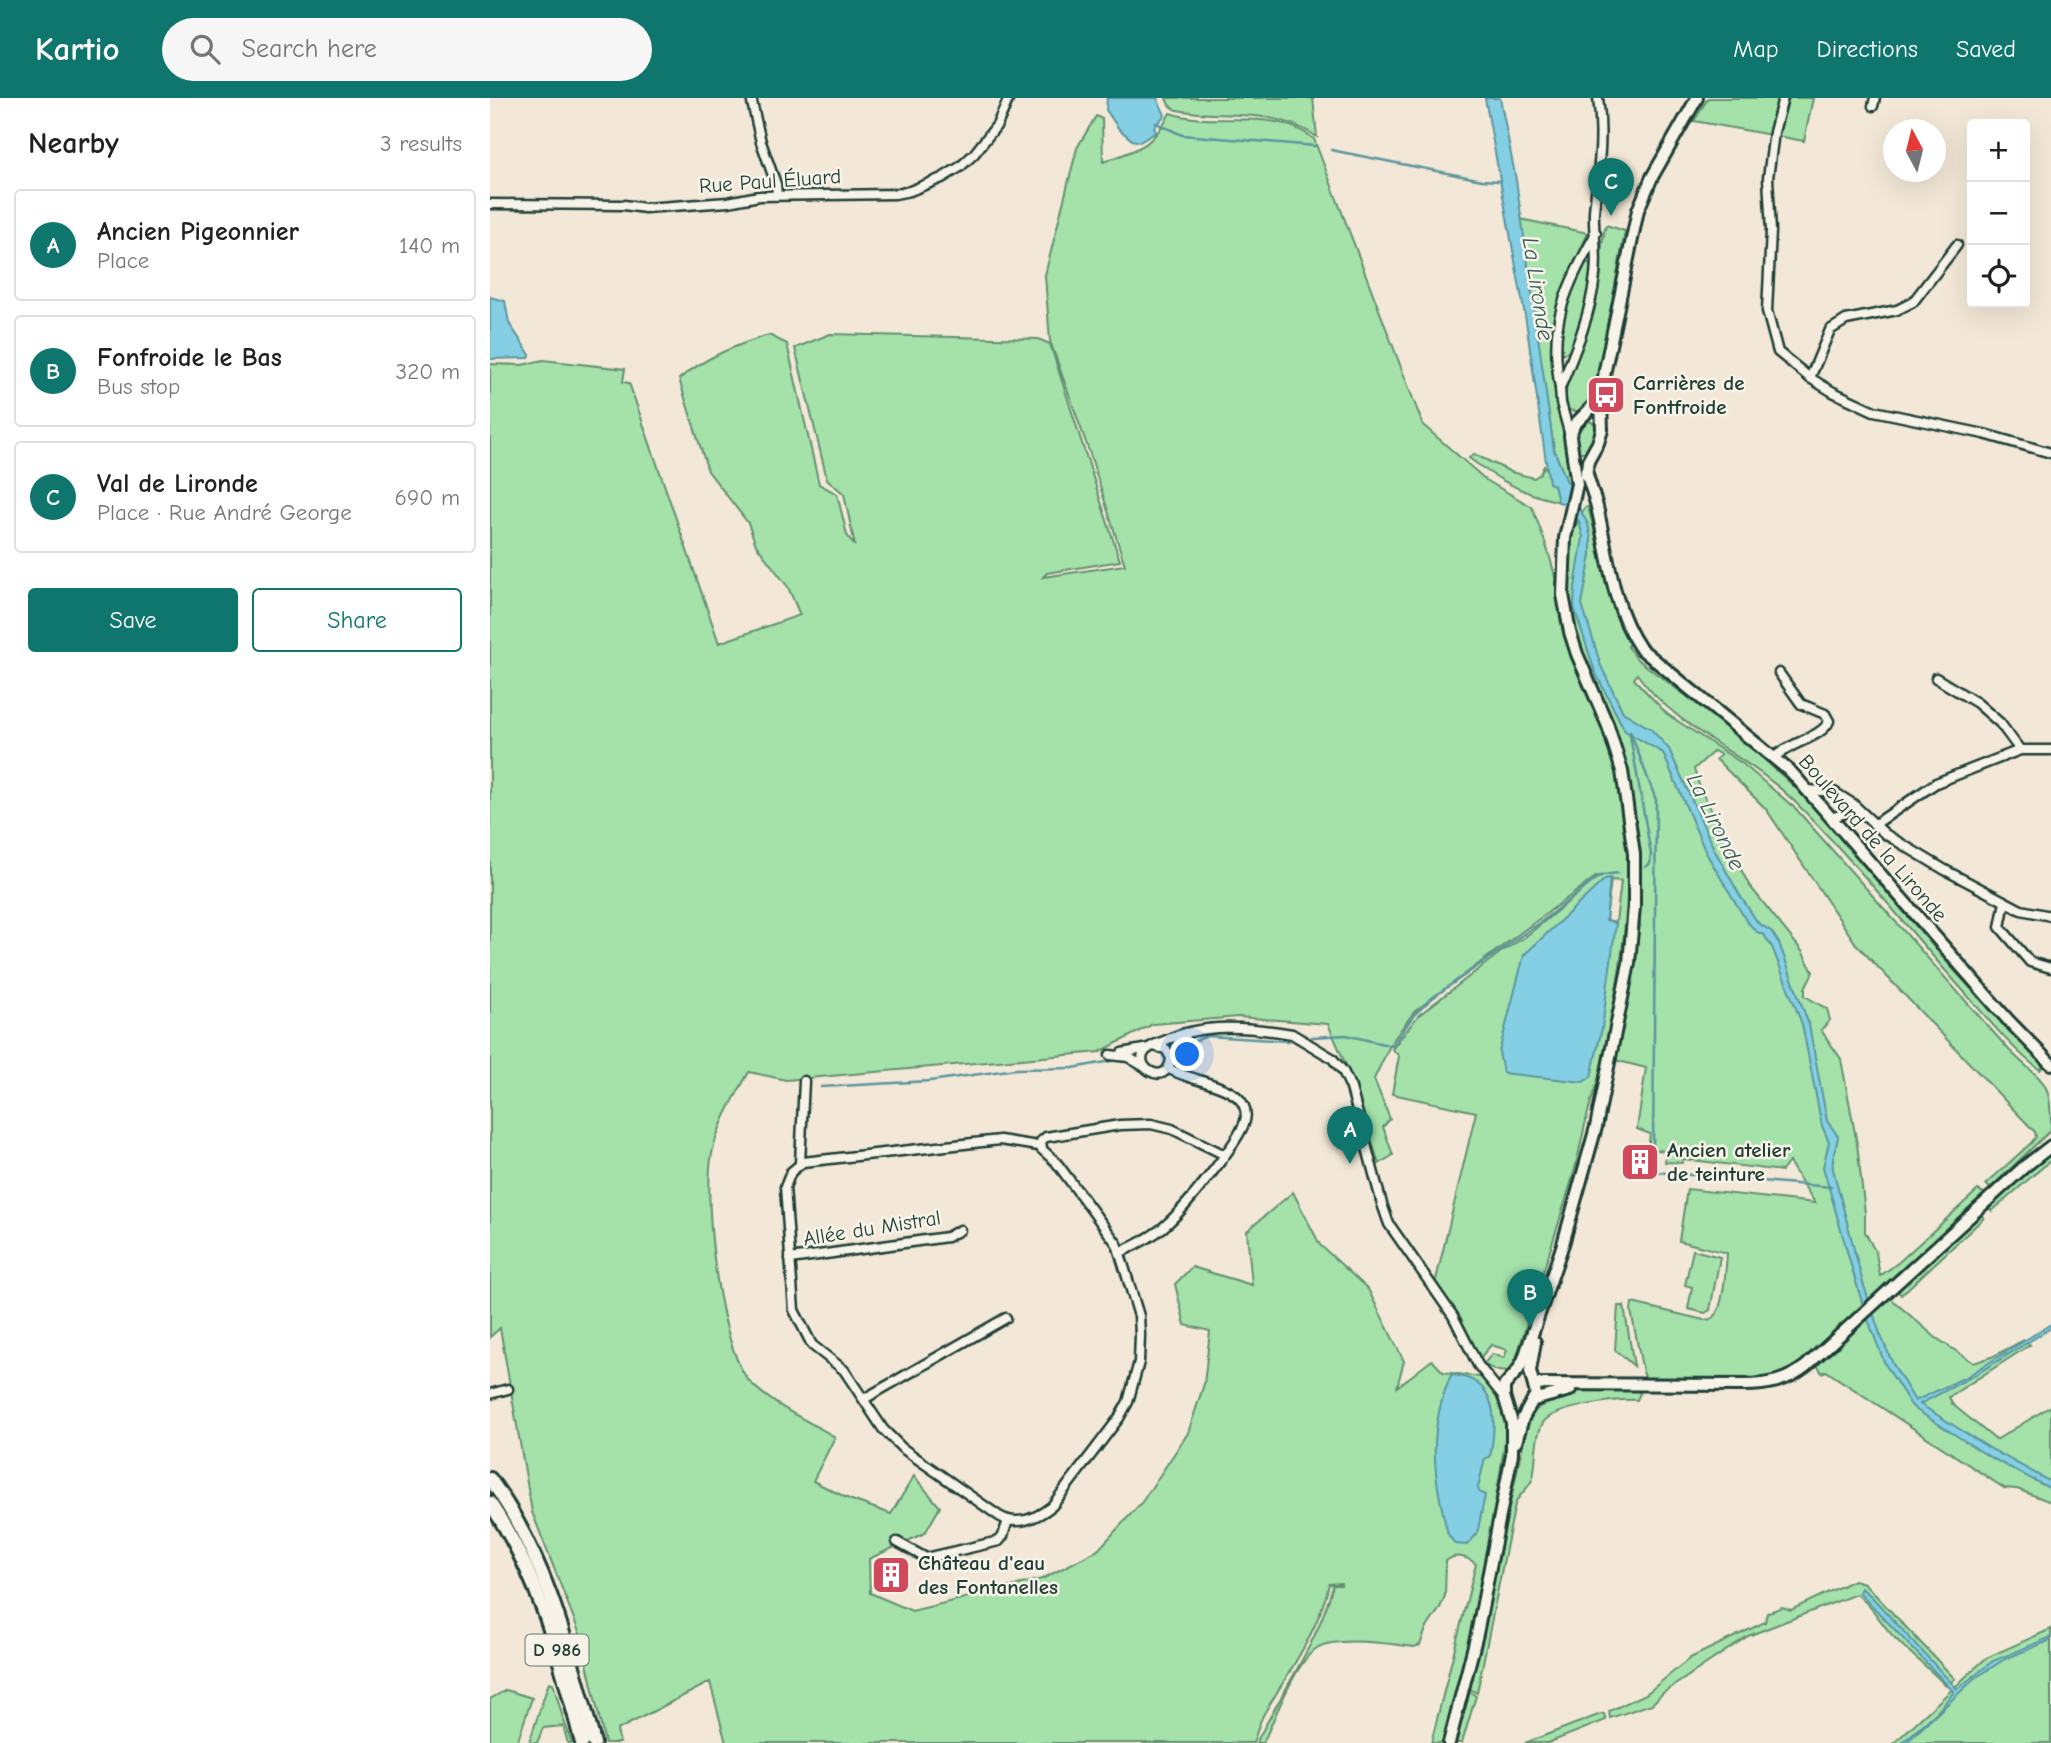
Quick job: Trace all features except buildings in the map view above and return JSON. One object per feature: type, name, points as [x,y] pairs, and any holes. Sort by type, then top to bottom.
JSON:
[{"type":"main road","name":"D 986","points":[[490,1479],[515,1517],[538,1563],[561,1625],[594,1743]]},
{"type":"main road","name":"D 986","points":[[490,1503],[523,1559],[547,1616],[582,1743]]},
{"type":"street","points":[[751,98],[777,195]]},
{"type":"street","name":"Rue Paul Éluard","points":[[490,204],[645,208],[728,202],[742,197],[777,195],[895,194],[925,186],[960,167],[997,125],[1009,98]]},
{"type":"street","points":[[1560,388],[1581,337],[1595,277],[1594,219],[1602,143],[1598,98]]},
{"type":"street","points":[[1581,470],[1599,440],[1602,425],[1602,389],[1638,210],[1652,177],[1697,98]]},
{"type":"street","points":[[1783,98],[1774,132],[1768,178],[1771,231],[1767,311],[1778,352],[1810,378],[1874,411],[1984,434],[2051,453]]},
{"type":"street","points":[[1449,1743],[1478,1634],[1512,1454],[1523,1418],[1536,1394],[1531,1363],[1543,1308],[1596,1127],[1629,963],[1635,881],[1632,831],[1622,771],[1608,726],[1577,654],[1565,612],[1563,582],[1564,548],[1570,517],[1579,495],[1581,470],[1573,452],[1564,413],[1555,345],[1560,313],[1576,267],[1596,233]]},
{"type":"street","points":[[1810,378],[1830,330],[1846,320],[1896,310],[1913,302],[1956,245]]},
{"type":"street","points":[[1570,436],[1593,406],[1602,389]]},
{"type":"street","points":[[1564,413],[1580,420],[1593,418],[1602,425]]},
{"type":"street","points":[[1573,452],[1583,457],[1594,450]]},
{"type":"street","name":"Boulevard de la Lironde","points":[[1581,470],[1597,508],[1612,578],[1626,622],[1640,648],[1775,757],[1808,790],[2049,1064]]},
{"type":"street","name":"Boulevard de la Lironde","points":[[1579,495],[1597,508]]},
{"type":"street","points":[[1775,757],[1783,749],[1822,731],[1829,721],[1823,712],[1801,704],[1779,673]]},
{"type":"street","points":[[1936,678],[1977,703],[2000,723],[2020,750]]},
{"type":"street","points":[[1874,825],[1936,783],[2020,750],[2051,750]]},
{"type":"street","points":[[1808,790],[1834,792],[1853,804],[1874,825],[1945,870],[2021,910],[2051,916]]},
{"type":"street","points":[[1832,818],[1842,814],[1853,804]]},
{"type":"street","points":[[2005,902],[2000,927],[2030,962],[2051,968]]},
{"type":"street","points":[[1192,1030],[1178,1043],[1170,1065],[1158,1074],[1147,1070],[1132,1058],[1110,1055],[1151,1047],[1192,1030],[1217,1027],[1301,1037],[1338,1064],[1351,1088],[1389,1224],[1453,1316],[1478,1365],[1509,1405],[1518,1408],[1566,1390],[1608,1385]]},
{"type":"street","points":[[1121,1252],[1158,1232],[1178,1214],[1225,1155],[1245,1121],[1245,1110],[1240,1099],[1220,1088],[1182,1076],[1170,1065],[1166,1049],[1151,1047]]},
{"type":"street","points":[[1147,1070],[1143,1059],[1151,1047]]},
{"type":"street","points":[[800,1163],[804,1081]]},
{"type":"street","points":[[1042,1148],[1041,1141],[1046,1137],[1120,1125],[1151,1124],[1171,1129],[1225,1155]]},
{"type":"street","points":[[2024,1167],[2051,1136]]},
{"type":"street","points":[[1000,1140],[1042,1148],[1061,1168],[1121,1252],[1139,1316],[1140,1335],[1136,1378],[1119,1418],[1052,1506],[1031,1519],[1008,1520],[981,1505],[902,1448],[883,1429],[844,1370],[812,1345],[794,1310],[785,1187],[788,1175],[800,1163],[1000,1140]]},
{"type":"street","points":[[1486,1374],[1512,1378],[1523,1376],[1533,1382],[1608,1385],[1744,1385],[1780,1382],[1806,1366],[2024,1167],[2051,1146]]},
{"type":"street","name":"Allée du Mistral","points":[[790,1259],[947,1237],[960,1230]]},
{"type":"street","points":[[1512,1454],[1512,1423],[1504,1398],[1504,1387],[1523,1361],[1543,1308]]},
{"type":"street","points":[[864,1399],[1006,1318]]},
{"type":"street","points":[[490,1394],[508,1389]]},
{"type":"street","points":[[897,1542],[926,1558],[999,1541],[1008,1520]]},
{"type":"green space","points":[[1166,98],[1313,98],[1317,137],[1300,127],[1266,117],[1177,110],[1169,105]]},
{"type":"green space","points":[[1708,98],[1813,98],[1804,141],[1694,121]]},
{"type":"green space","points":[[1170,113],[1206,119],[1262,120],[1298,129],[1314,139],[1423,425],[1486,480],[1532,507],[1551,560],[1563,628],[1573,661],[1606,738],[1616,769],[1624,807],[1628,885],[1614,1001],[1599,1078],[1587,1114],[1573,1176],[1514,1365],[1504,1372],[1484,1364],[1492,1354],[1504,1358],[1507,1350],[1491,1345],[1480,1358],[1460,1317],[1435,1284],[1476,1112],[1392,1094],[1399,1056],[1392,1049],[1419,1015],[1501,952],[1525,937],[1600,876],[1414,1012],[1391,1043],[1374,1079],[1390,1119],[1383,1127],[1393,1155],[1379,1164],[1354,1083],[1328,1024],[1238,1017],[1153,1024],[1100,1052],[786,1080],[749,1072],[721,1125],[711,1159],[710,1209],[716,1275],[730,1339],[739,1364],[750,1382],[780,1405],[835,1437],[813,1481],[849,1499],[891,1514],[914,1476],[940,1507],[925,1533],[869,1559],[870,1593],[912,1611],[1042,1579],[1098,1550],[1142,1502],[1188,1433],[1204,1384],[1210,1331],[1185,1325],[1175,1284],[1192,1267],[1252,1285],[1247,1231],[1293,1192],[1320,1245],[1368,1289],[1404,1361],[1397,1387],[1432,1360],[1443,1372],[1480,1377],[1485,1381],[1501,1406],[1506,1420],[1488,1546],[1443,1743],[1431,1743],[1476,1564],[1461,1557],[1446,1561],[1445,1596],[1420,1645],[1414,1647],[1337,1642],[1317,1648],[1301,1665],[1263,1743],[1256,1743],[1319,1626],[1333,1585],[1341,1583],[1329,1584],[1311,1634],[1263,1716],[1253,1743],[726,1743],[710,1682],[617,1730],[620,1743],[605,1743],[581,1637],[532,1512],[500,1328],[490,1337],[490,364],[522,365],[543,360],[625,369],[623,382],[629,383],[719,643],[800,615],[788,587],[756,545],[748,523],[708,471],[679,379],[722,352],[769,335],[787,344],[819,484],[837,494],[847,535],[855,546],[844,494],[827,479],[795,348],[830,334],[1038,339],[1050,344],[1120,561],[1047,573],[1043,577],[1125,565],[1050,341],[1045,275],[1077,148],[1096,116],[1102,119],[1103,162],[1143,146],[1163,125]],"holes":[[[1611,880],[1621,881],[1616,922],[1606,920]]]},
{"type":"green space","points":[[1520,219],[1588,233],[1562,290],[1552,336],[1576,487],[1567,482],[1554,450]]},
{"type":"green space","points":[[1606,225],[1625,231],[1595,397],[1584,409],[1574,411],[1569,410],[1566,388],[1594,312]]},
{"type":"green space","points":[[1589,263],[1591,282],[1586,307],[1571,352],[1563,353],[1559,339],[1562,317],[1582,264]]},
{"type":"green space","points":[[1589,421],[1596,424],[1596,435],[1587,452],[1578,452],[1575,450],[1577,432],[1581,425]]},
{"type":"green space","points":[[1474,454],[1511,472],[1534,478],[1544,466],[1570,494],[1567,503],[1540,497],[1503,481],[1469,458]]},
{"type":"green space","points":[[1588,507],[1617,615],[1628,635],[1628,647],[1637,659],[1730,729],[1805,796],[1950,966],[2043,1066],[2040,1070],[2008,1041],[1857,868],[1793,800],[1754,768],[1672,711],[1653,694],[1637,674],[1634,679],[1667,714],[1743,764],[1796,809],[2009,1050],[2038,1076],[2047,1090],[2051,1130],[1990,1188],[1986,1184],[2031,1143],[2036,1137],[2035,1132],[1856,944],[1766,809],[1716,759],[1721,755],[1714,751],[1694,769],[1700,788],[1749,885],[1802,951],[1813,972],[1805,988],[1805,996],[1827,1009],[1830,1020],[1821,1030],[1841,1059],[1857,1144],[1865,1232],[1876,1253],[1880,1276],[1978,1190],[1986,1194],[1882,1287],[1797,1369],[1781,1379],[1648,1384],[1643,1372],[1631,1311],[1632,1303],[1704,1320],[1714,1317],[1721,1304],[1727,1253],[1679,1241],[1687,1189],[1815,1203],[1789,1162],[1782,1171],[1683,1159],[1682,1163],[1665,1162],[1666,1151],[1648,1149],[1650,1134],[1637,1129],[1646,1068],[1615,1060],[1640,926],[1640,860],[1628,771],[1613,720],[1585,662],[1568,591],[1568,542],[1584,508]]},
{"type":"green space","points":[[2051,1151],[2051,1160],[1992,1211],[1988,1206]]},
{"type":"green space","points":[[1980,1214],[1984,1218],[1901,1295],[1897,1289]]},
{"type":"green space","points":[[1693,1250],[1720,1257],[1710,1310],[1705,1313],[1688,1309],[1692,1287],[1685,1285]]},
{"type":"green space","points":[[1890,1298],[1935,1337],[1974,1363],[2024,1340],[2030,1345],[1949,1397],[1952,1404],[1996,1440],[2051,1406],[2051,1502],[2017,1489],[2004,1488],[1826,1371],[1822,1373],[1816,1363],[1834,1351]]},
{"type":"green space","points":[[1618,1306],[1624,1306],[1634,1366],[1615,1350]]},
{"type":"green space","points":[[1592,1390],[1637,1390],[1640,1393],[1637,1400],[1572,1408],[1549,1417],[1543,1423],[1537,1443],[1533,1477],[1515,1504],[1477,1693],[1470,1689],[1528,1421],[1537,1409],[1562,1395]]},
{"type":"green space","points":[[1854,1580],[1864,1583],[1955,1679],[1946,1686],[1893,1636],[1856,1594],[1748,1636],[1663,1693],[1652,1704],[1610,1718],[1609,1711],[1646,1694],[1690,1658],[1765,1622],[1767,1613],[1782,1607],[1791,1610]]},
{"type":"green space","points":[[2051,1629],[2051,1743],[1894,1743],[1986,1658]]},
{"type":"green space","points":[[549,1682],[553,1683],[572,1743],[568,1743],[563,1726],[543,1728],[537,1743],[529,1743]]},
{"type":"green space","points":[[506,1690],[532,1698],[517,1743],[490,1743],[490,1699]]},
{"type":"green space","points":[[1470,1692],[1476,1696],[1462,1743],[1455,1743]]},
{"type":"green space","points":[[1604,1714],[1606,1720],[1548,1743],[1525,1743]]},
{"type":"water","points":[[1107,98],[1157,98],[1165,115],[1154,127],[1156,132],[1140,142],[1132,140],[1119,129],[1106,110]]},
{"type":"water","points":[[1485,98],[1500,98],[1516,180],[1554,450],[1571,486],[1571,493],[1588,524],[1591,538],[1591,555],[1582,604],[1601,666],[1623,712],[1651,729],[1669,749],[1714,849],[1739,894],[1758,923],[1771,931],[1779,943],[1809,1025],[1827,1121],[1838,1136],[1833,1169],[1863,1283],[1893,1364],[1915,1401],[1966,1377],[2051,1324],[2051,1328],[1977,1374],[1920,1404],[1991,1449],[2051,1482],[2051,1489],[1988,1456],[1915,1409],[1885,1364],[1865,1312],[1823,1167],[1829,1142],[1822,1126],[1802,1024],[1772,947],[1764,935],[1747,922],[1706,853],[1663,753],[1625,731],[1595,672],[1574,607],[1583,537],[1579,522],[1567,504],[1558,502],[1554,485],[1549,483],[1526,321]]},
{"type":"water","points":[[490,297],[505,301],[509,323],[530,355],[529,358],[490,359]]},
{"type":"water","points":[[1610,878],[1606,920],[1616,923],[1602,1028],[1591,1077],[1583,1082],[1503,1073],[1499,1052],[1524,955],[1605,879]]},
{"type":"water","points":[[1451,1375],[1467,1378],[1478,1384],[1486,1393],[1493,1416],[1490,1457],[1485,1458],[1478,1488],[1479,1492],[1485,1495],[1477,1534],[1467,1545],[1455,1544],[1448,1534],[1436,1473],[1438,1415]]},
{"type":"water","points":[[1861,1588],[1957,1689],[1993,1661],[2051,1637],[2051,1640],[2005,1659],[1975,1678],[1906,1743],[1902,1743],[1938,1711],[1954,1692],[1859,1592]]},
{"type":"waterway","points":[[1156,123],[1182,135],[1315,146]]},
{"type":"waterway","points":[[1331,150],[1482,180],[1500,181]]},
{"type":"waterway","points":[[1630,731],[1656,800],[1653,1152]]},
{"type":"waterway","points":[[1630,735],[1651,854],[1650,864],[1645,867]]},
{"type":"waterway","points":[[1312,1037],[1346,1035],[1392,1046],[1414,1015],[1432,998],[1538,924],[1596,879],[1618,873]]},
{"type":"waterway","points":[[1190,1043],[1207,1036],[1288,1041]]},
{"type":"waterway","points":[[821,1087],[930,1081],[1016,1069],[1073,1068],[1117,1060]]},
{"type":"waterway","points":[[1656,1172],[1831,1187]]},
{"type":"place","name":"Val de Lironde","points":[[1611,216]]},
{"type":"place","name":"Carrières de Fontfroide","points":[[1606,395]]},
{"type":"place","name":"Ancien atelier de teinture","points":[[1640,1162]]},
{"type":"place","name":"Ancien Pigeonnier","points":[[1350,1164]]},
{"type":"place","name":"Fonfroide le Bas","points":[[1530,1327]]},
{"type":"place","name":"Château d'eau des Fontanelles","points":[[891,1575]]},
{"type":"water label","name":"La Lironde","points":[[1538,289]]},
{"type":"water label","name":"La Lironde","points":[[1716,822]]}]
